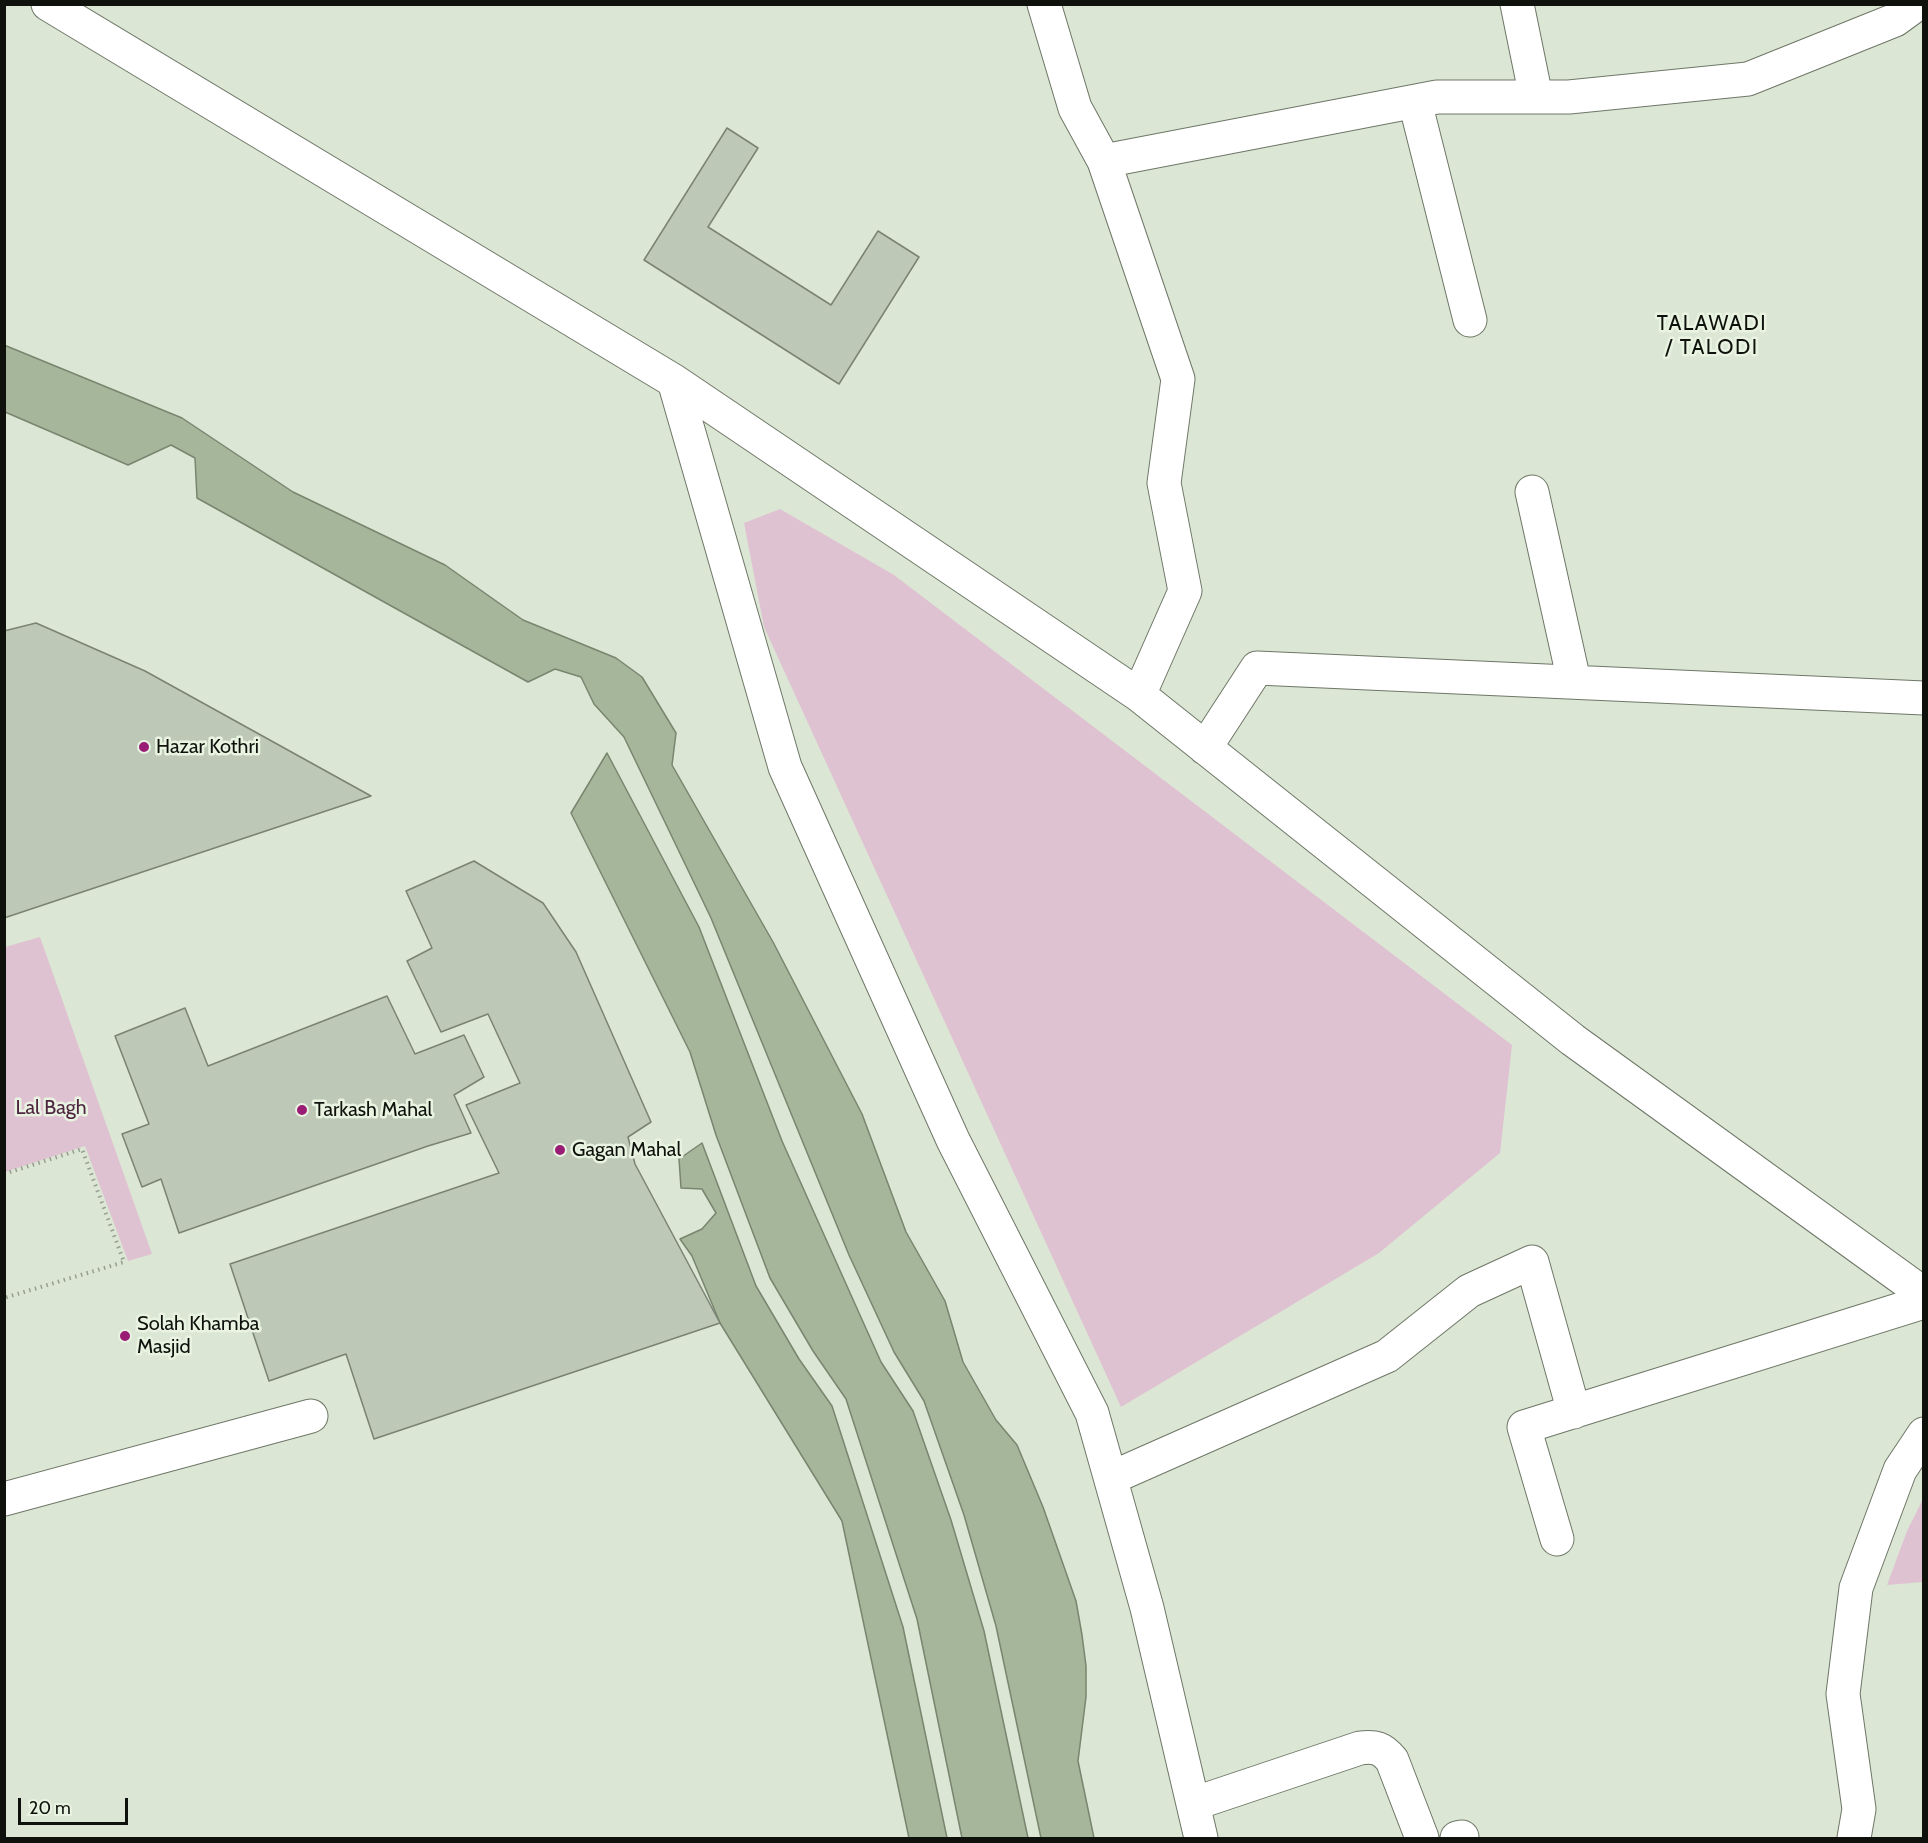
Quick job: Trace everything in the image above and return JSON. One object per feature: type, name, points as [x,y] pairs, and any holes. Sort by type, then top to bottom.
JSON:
[{"type":"street","points":[[48,4],[674,381],[1139,695],[1573,1041],[1923,1294]]},
{"type":"street","points":[[1044,4],[1075,108],[1104,161],[1178,379],[1164,483],[1185,591],[1139,695]]},
{"type":"street","points":[[1517,4],[1536,97]]},
{"type":"street","points":[[1104,161],[1437,97],[1569,98],[1748,79],[1895,20],[1917,4]]},
{"type":"street","points":[[1415,102],[1470,320]]},
{"type":"street","points":[[674,381],[785,767],[953,1140],[1092,1413],[1147,1608],[1201,1839]]},
{"type":"street","points":[[1532,492],[1574,681]]},
{"type":"street","points":[[1205,748],[1257,668],[1923,698]]},
{"type":"street","points":[[1111,1478],[1387,1356],[1469,1291],[1532,1262],[1574,1412]]},
{"type":"street","points":[[1557,1539],[1524,1427],[1923,1302]]},
{"type":"street","points":[[4,1498],[311,1416]]},
{"type":"street","points":[[1854,1839],[1859,1809],[1843,1695],[1856,1588],[1900,1470],[1923,1434]]},
{"type":"street","points":[[1193,1804],[1372,1746],[1384,1750],[1392,1760],[1422,1839]]},
{"type":"path","points":[[4,1174],[82,1149],[124,1262],[4,1298]]},
{"type":"green space","points":[[780,509],[894,575],[1512,1045],[1500,1153],[1379,1253],[1121,1407],[764,627],[744,523]]},
{"type":"green space","name":"Lal Bagh","points":[[40,937],[152,1254],[128,1261],[85,1146],[5,1172],[5,947]]},
{"type":"green space","points":[[1923,1499],[1923,1582],[1887,1585],[1907,1531]]},
{"type":"shaded area","points":[[4,345],[182,418],[293,492],[445,565],[523,620],[616,658],[642,677],[676,733],[672,765],[773,942],[862,1114],[906,1232],[945,1301],[963,1362],[996,1420],[1017,1445],[1043,1507],[1076,1601],[1082,1635],[1086,1666],[1086,1697],[1078,1761],[1094,1838],[1041,1838],[996,1626],[964,1515],[924,1401],[894,1352],[849,1255],[711,918],[624,737],[594,704],[581,677],[555,669],[528,682],[197,498],[195,458],[171,445],[128,465],[5,412]]},
{"type":"shaded area","points":[[607,753],[699,927],[782,1141],[881,1362],[913,1411],[951,1520],[984,1631],[1028,1838],[962,1838],[917,1619],[846,1399],[813,1351],[770,1278],[716,1135],[690,1052],[571,813]]},
{"type":"shaded area","points":[[702,1143],[756,1286],[799,1359],[832,1406],[903,1627],[947,1838],[909,1838],[842,1521],[720,1323],[692,1256],[680,1239],[702,1229],[716,1213],[702,1189],[681,1188],[679,1159]]},
{"type":"building","points":[[727,128],[758,148],[708,227],[831,305],[878,231],[919,257],[839,384],[644,260]]},
{"type":"building","name":"Hazar Kothri","points":[[36,623],[145,671],[371,796],[4,918],[4,631]]},
{"type":"building","name":"Gagan Mahal","points":[[474,861],[543,903],[576,952],[651,1122],[628,1137],[635,1164],[720,1323],[374,1439],[346,1354],[269,1381],[230,1264],[499,1173],[466,1105],[520,1083],[488,1014],[441,1032],[407,961],[432,948],[406,891]]},
{"type":"building","name":"Tarkash Mahal","points":[[387,996],[415,1054],[464,1035],[484,1077],[454,1095],[471,1133],[179,1233],[161,1179],[142,1187],[122,1134],[149,1124],[115,1036],[185,1008],[208,1066]]},
{"type":"place","name":"Hazar Kothri","points":[[144,747]]},
{"type":"place","name":"Tarkash Mahal","points":[[302,1110]]},
{"type":"place","name":"Gagan Mahal","points":[[560,1150]]},
{"type":"place","name":"Solah Khamba Masjid","points":[[125,1336]]},
{"type":"district","name":"TALAWADI / TALODI","points":[[1712,336]]}]
